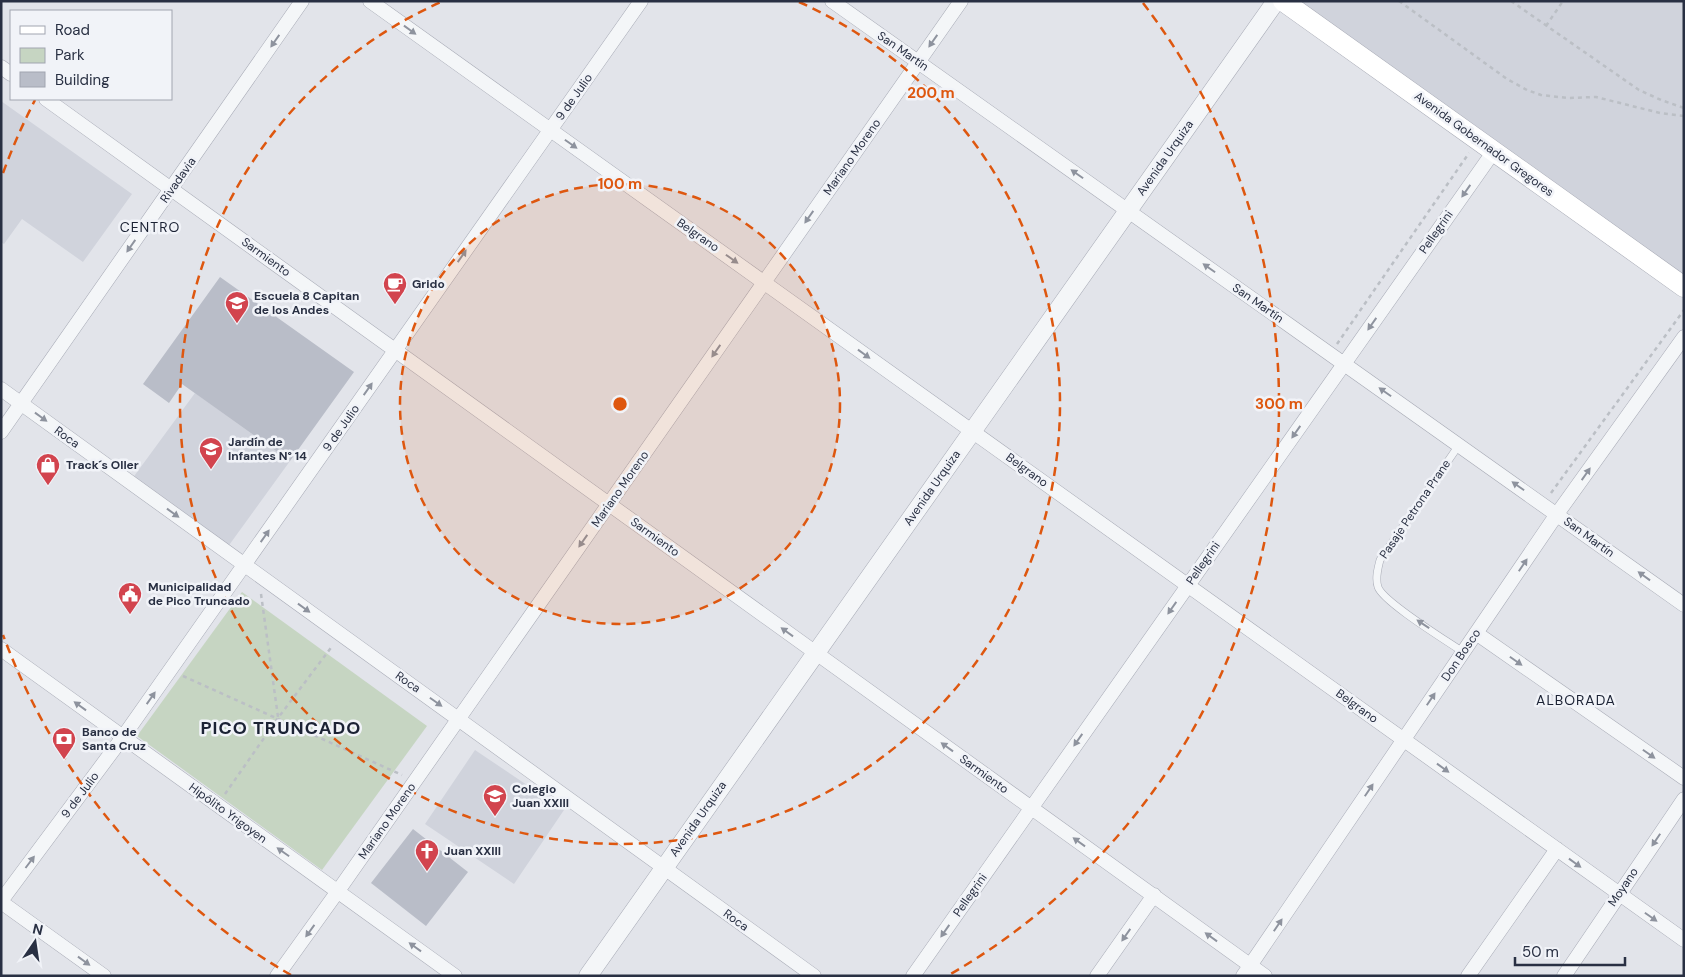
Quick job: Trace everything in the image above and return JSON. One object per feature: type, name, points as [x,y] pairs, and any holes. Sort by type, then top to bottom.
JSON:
[{"type":"main road","name":"Avenida Gobernador Gregores","points":[[1283,1],[1684,287]]},
{"type":"street","name":"Rivadavia","points":[[1,432],[302,1]]},
{"type":"street","name":"Belgrano","points":[[370,1],[1684,940]]},
{"type":"street","name":"9 de Julio","points":[[1,902],[124,738],[641,1]]},
{"type":"street","name":"San Martín","points":[[832,1],[1684,605]]},
{"type":"street","name":"Mariano Moreno","points":[[277,976],[416,781],[961,1]]},
{"type":"street","name":"Avenida Urquiza","points":[[588,976],[1276,1]]},
{"type":"street","name":"Sarmiento","points":[[47,100],[1154,895],[1247,970],[1265,976]]},
{"type":"street","name":"Pellegrini","points":[[913,976],[1494,151]]},
{"type":"street","name":"Don Bosco","points":[[1247,970],[1558,514],[1684,337]]},
{"type":"street","name":"Roca","points":[[1,389],[814,976]]},
{"type":"street","points":[[1476,633],[1684,778]]},
{"type":"street","name":"Hipólito Yrigoyen","points":[[1,649],[454,976]]},
{"type":"street","name":"Moyano","points":[[1564,976],[1684,799]]},
{"type":"street","points":[[1468,976],[1557,850]]},
{"type":"street","points":[[1097,976],[1154,895]]},
{"type":"street","points":[[1,902],[104,976]]},
{"type":"lane","name":"Pasaje Petrona Prane","points":[[1459,445],[1380,560],[1377,572],[1378,588],[1391,603],[1463,652]]},
{"type":"path","points":[[1399,1],[1507,79],[1526,90],[1541,95],[1568,98],[1596,97],[1660,113],[1684,116]]},
{"type":"path","points":[[1510,1],[1639,90],[1684,108]]},
{"type":"path","points":[[1546,26],[1563,1]]},
{"type":"path","points":[[1330,353],[1470,153],[1464,148]]},
{"type":"path","points":[[1543,504],[1684,310]]},
{"type":"path","points":[[258,575],[278,718]]},
{"type":"path","points":[[217,806],[278,718],[341,635]]},
{"type":"path","points":[[171,670],[416,781]]},
{"type":"shaded area","points":[[1283,1],[1684,1],[1684,287]]},
{"type":"shaded area","points":[[1,101],[132,194],[83,262],[22,219],[4,244],[1,242]]},
{"type":"shaded area","name":"Jardín de Infantes N° 14","points":[[195,393],[290,461],[227,548],[132,479]]},
{"type":"shaded area","name":"Colegio Juan XXIII","points":[[475,750],[564,810],[514,884],[425,824]]},
{"type":"green space","points":[[242,592],[427,726],[322,870],[137,736]]},
{"type":"building","name":"Escuela 8 Capitan de los Andes","points":[[220,277],[354,372],[290,461],[182,384],[169,403],[143,384]]},
{"type":"building","points":[[413,829],[468,872],[426,926],[371,883]]},
{"type":"place","name":"Grido","points":[[395,305]]},
{"type":"place","name":"Escuela 8 Capitan de los Andes","points":[[237,324]]},
{"type":"place","name":"Jardín de Infantes N° 14","points":[[211,470]]},
{"type":"place","name":"Track´s Oller","points":[[48,486]]},
{"type":"place","name":"Municipalidad de Pico Truncado","points":[[130,615]]},
{"type":"place","name":"Banco de Santa Cruz","points":[[64,760]]},
{"type":"place","name":"Colegio Juan XXIII","points":[[495,817]]},
{"type":"place","name":"Juan XXIII","points":[[427,872]]},
{"type":"district","name":"CENTRO","points":[[150,227]]},
{"type":"district","name":"ALBORADA","points":[[1576,700]]},
{"type":"district","name":"PICO TRUNCADO","points":[[281,728]]}]
